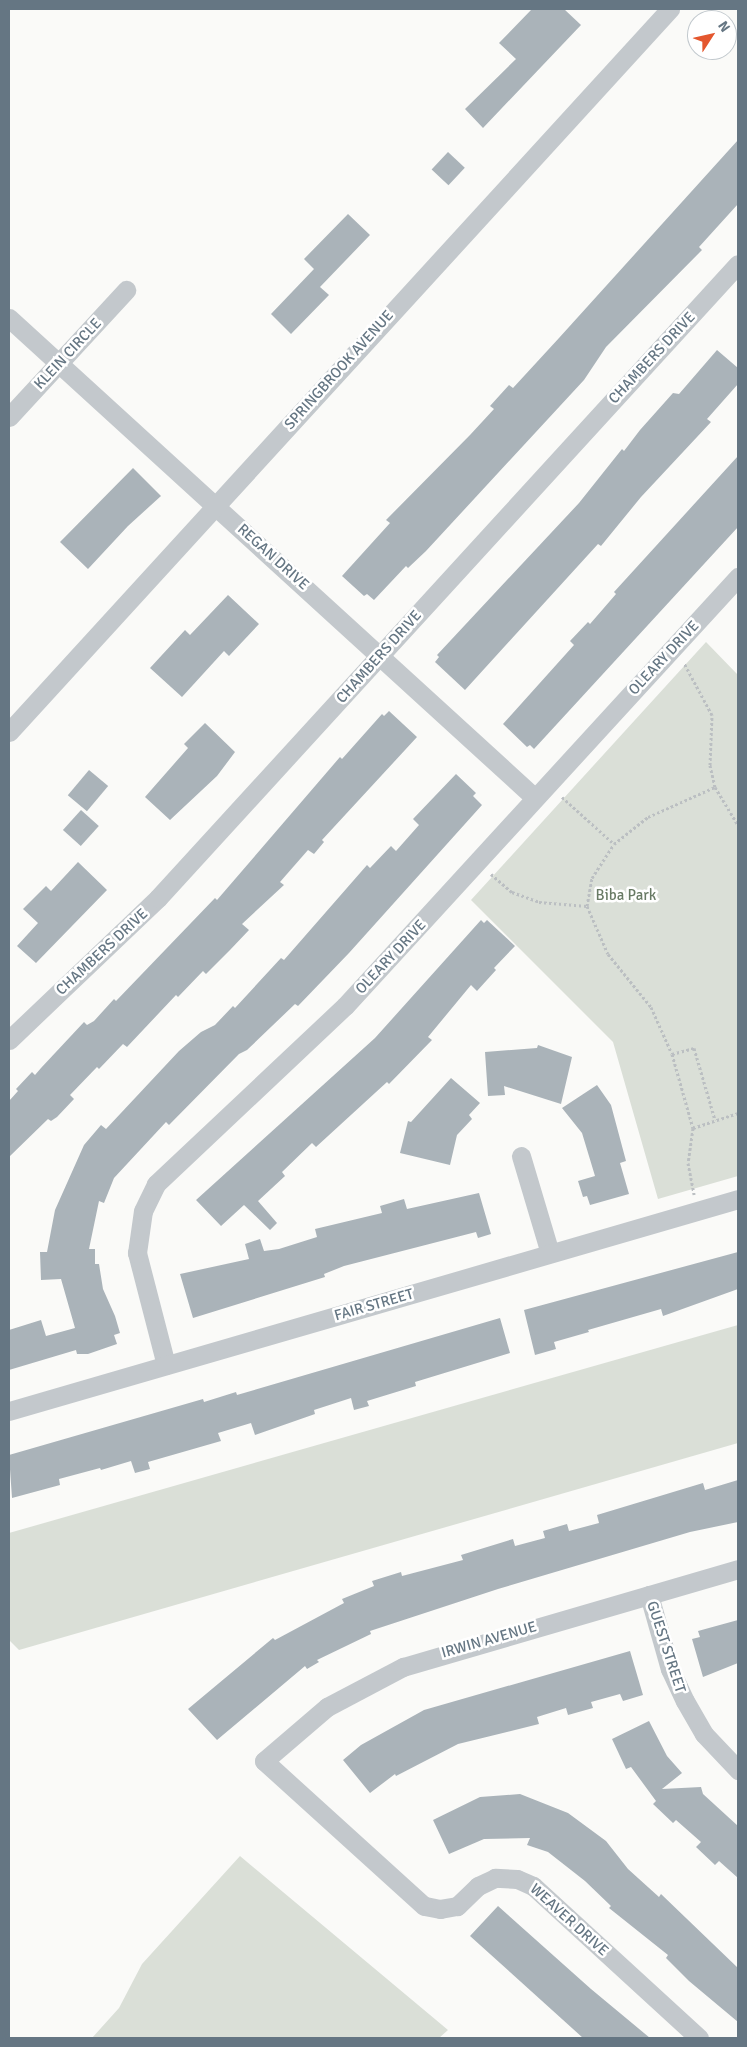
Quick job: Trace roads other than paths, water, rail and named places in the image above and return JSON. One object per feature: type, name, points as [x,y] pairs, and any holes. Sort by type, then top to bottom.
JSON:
[{"type":"street","name":"SPRINGBROOK AVENUE","points":[[9,732],[670,9]]},
{"type":"street","name":"CHAMBERS DRIVE","points":[[9,1040],[150,906],[738,264]]},
{"type":"street","name":"KLEIN CIRCLE","points":[[9,417],[60,364],[126,290]]},
{"type":"street","name":"REGAN DRIVE","points":[[9,318],[535,798]]},
{"type":"street","name":"OLEARY DRIVE","points":[[166,1365],[137,1253],[143,1211],[156,1184],[345,1006],[738,577]]},
{"type":"street","points":[[521,1156],[550,1253]]},
{"type":"street","name":"FAIR STREET","points":[[9,1411],[738,1199]]},
{"type":"street","name":"IRWIN AVENUE","points":[[264,1761],[327,1707],[403,1667],[738,1569]]},
{"type":"street","name":"GUEST STREET","points":[[649,1595],[670,1669],[685,1702],[704,1734],[738,1770]]},
{"type":"street","name":"WEAVER DRIVE","points":[[264,1761],[424,1906],[440,1909],[456,1906],[478,1886],[502,1877],[517,1879],[533,1886],[699,2038]]},
{"type":"park label","name":"Biba Park","points":[[626,896]]}]
